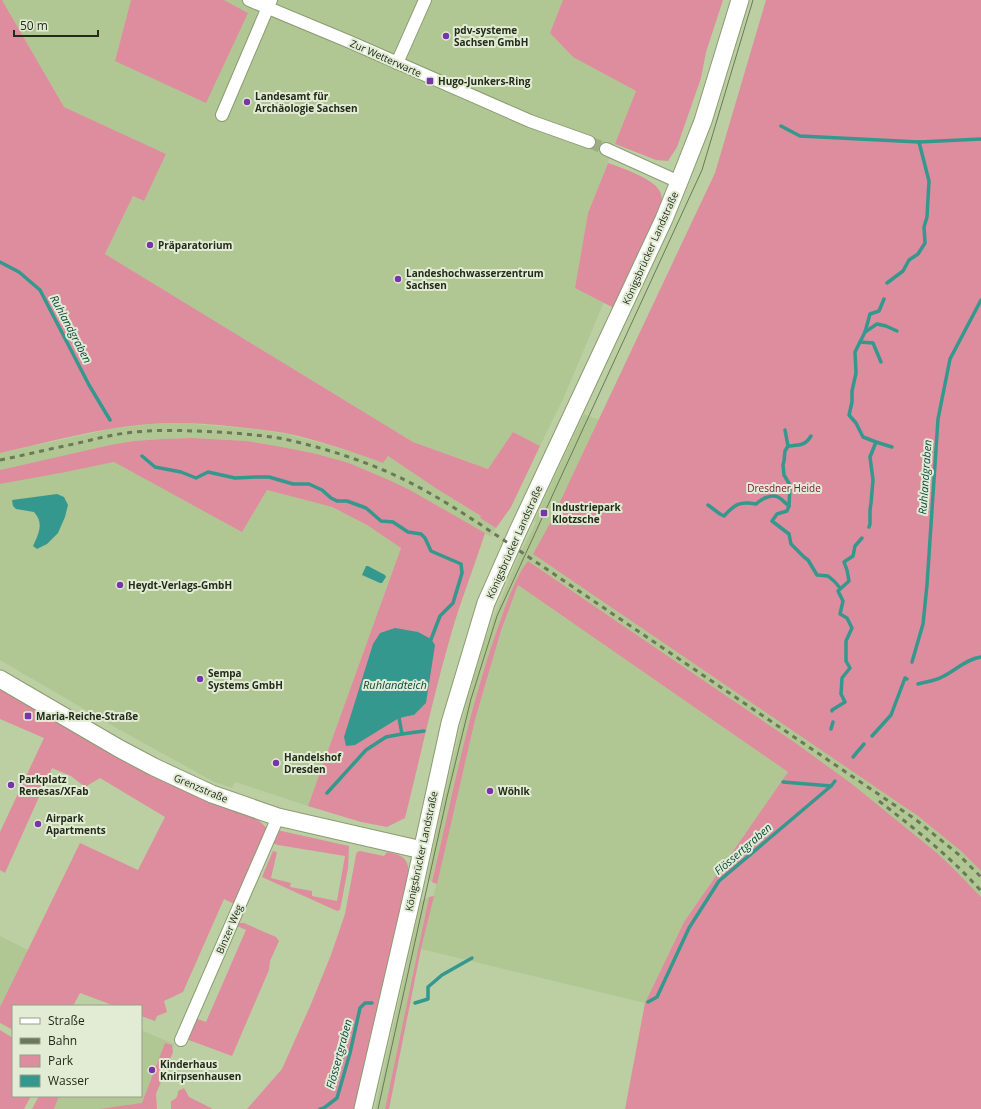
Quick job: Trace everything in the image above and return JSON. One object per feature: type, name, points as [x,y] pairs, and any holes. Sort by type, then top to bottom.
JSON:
[{"type":"main road","name":"Königsbrücker Landstraße","points":[[363,1109],[450,723],[486,603],[517,533],[664,219],[703,121],[740,0]]},
{"type":"main road","name":"Grenzstraße","points":[[0,679],[154,768],[212,794],[278,817],[422,850]]},
{"type":"street","name":"Zur Wetterwarte","points":[[249,0],[269,4],[397,63],[530,121],[589,142]]},
{"type":"street","points":[[397,63],[425,0]]},
{"type":"street","points":[[222,115],[269,4]]},
{"type":"street","points":[[606,149],[679,182]]},
{"type":"street","name":"Binzer Weg","points":[[181,1040],[278,817]]},
{"type":"shaded area","points":[[2,0],[131,0],[115,61],[248,13],[224,0],[563,0],[550,33],[573,57],[636,91],[588,213],[575,288],[604,302],[564,397],[540,446],[513,432],[488,469],[413,442],[105,254],[133,196],[143,201],[166,154],[64,107]]},
{"type":"shaded area","points":[[584,414],[599,420],[549,525],[533,554],[934,828],[961,851],[981,871],[981,897],[937,853],[852,784],[797,744],[528,561],[515,584],[502,615],[483,672],[432,882],[427,879],[455,751],[468,698],[485,640],[517,560],[536,522],[534,521]]},
{"type":"shaded area","points":[[181,423],[254,429],[287,434],[354,452],[383,463],[388,456],[481,516],[480,518],[496,528],[491,537],[410,490],[349,463],[317,454],[247,441],[191,438],[134,441],[0,470],[0,453],[111,429],[150,424]]},
{"type":"shaded area","points":[[114,462],[242,531],[267,490],[332,507],[367,525],[401,548],[308,806],[235,782],[232,788],[214,782],[120,730],[0,660],[0,484]]},
{"type":"shaded area","points":[[518,585],[788,772],[684,922],[645,1003],[421,949],[475,720],[501,632]]},
{"type":"shaded area","points":[[429,897],[385,1109],[375,1109],[421,901]]},
{"type":"shaded area","points":[[0,936],[28,950],[0,1007]]},
{"type":"shaded area","name":"Kinderhaus Knirpsenhausen","points":[[142,1030],[174,1044],[148,1109],[54,1109],[59,1097],[142,1097]]},
{"type":"green space","points":[[0,0],[2,0],[64,107],[166,154],[144,201],[133,196],[105,254],[413,442],[488,469],[513,432],[540,446],[511,507],[496,528],[480,518],[481,516],[388,456],[383,463],[322,442],[285,433],[198,424],[149,424],[92,432],[0,453]]},
{"type":"green space","points":[[131,0],[224,0],[248,13],[206,103],[115,61]]},
{"type":"green space","points":[[563,0],[723,0],[706,52],[701,78],[677,147],[668,161],[656,160],[615,144],[636,91],[573,57],[550,33]]},
{"type":"green space","name":"Dresdner Heide","points":[[766,0],[981,0],[981,871],[961,851],[918,816],[533,554],[549,525],[715,173]]},
{"type":"green space","points":[[608,163],[650,181],[661,193],[662,199],[660,215],[616,309],[575,288],[588,213]]},
{"type":"green space","points":[[191,438],[247,441],[317,454],[349,463],[410,490],[485,533],[450,638],[432,705],[405,818],[387,827],[361,822],[308,806],[401,548],[367,525],[332,507],[267,490],[242,532],[114,462],[0,484],[0,470],[110,445],[134,441]],"holes":[[[426,703],[414,715],[399,718]]]},
{"type":"green space","points":[[528,561],[797,744],[852,784],[937,853],[981,897],[981,1109],[625,1109],[645,1003],[684,922],[788,772],[518,585],[501,631],[475,720],[437,884],[432,882],[477,692],[510,594]]},
{"type":"green space","points":[[0,679],[241,805],[268,829],[234,904],[224,899],[183,992],[164,1001],[167,1012],[157,1016],[155,1021],[142,1016],[142,1005],[112,1005],[80,993],[74,1005],[12,1005],[12,1029],[0,1023],[0,1007],[80,843],[138,870],[165,817],[100,778],[85,787],[71,776],[52,768],[5,873],[0,870],[0,832],[44,738],[0,719]]},
{"type":"green space","points":[[277,830],[349,846],[348,868],[340,910],[337,911],[262,877],[273,851],[277,852],[271,878],[291,883],[290,887],[312,891],[312,896],[337,901],[345,856],[272,843]]},
{"type":"green space","points":[[360,851],[384,856],[387,852],[401,856],[407,862],[409,877],[356,1109],[247,1109],[282,1069],[311,1004],[331,955],[345,914],[356,855],[357,852]]},
{"type":"green space","points":[[434,896],[421,949],[389,1109],[385,1109],[429,897]]},
{"type":"green space","points":[[237,923],[244,923],[276,937],[279,941],[270,961],[269,970],[232,1056],[186,1039],[195,1018],[206,1022],[246,930],[235,925]]},
{"type":"green space","points":[[0,1030],[12,1037],[12,1097],[30,1097],[24,1109],[0,1109]]},
{"type":"green space","points":[[165,1043],[172,1045],[173,1052],[156,1094],[157,1109],[99,1109],[142,1103]]},
{"type":"green space","points":[[184,1088],[189,1097],[212,1109],[171,1109],[171,1101],[176,1098],[178,1091]]},
{"type":"green space","points":[[38,1097],[59,1097],[54,1109],[32,1109]]},
{"type":"water","points":[[57,494],[64,497],[68,505],[65,517],[58,533],[47,544],[37,549],[33,546],[40,528],[37,516],[34,512],[16,509],[13,506],[12,500]]},
{"type":"water","points":[[366,566],[385,575],[386,577],[382,583],[362,575]]},
{"type":"water","name":"Ruhlandteich","points":[[395,628],[418,632],[431,639],[435,645],[426,703],[414,715],[399,718],[355,745],[346,746],[344,737],[373,644],[380,633]]},
{"type":"waterway","points":[[781,126],[800,136],[919,142],[981,139]]},
{"type":"waterway","points":[[887,283],[903,271],[909,260],[918,254],[925,243],[924,227],[927,217],[929,181],[919,142]]},
{"type":"waterway","name":"Ruhlandgraben","points":[[0,262],[19,272],[40,290],[89,385],[110,420]]},
{"type":"waterway","points":[[869,527],[873,480],[870,457],[876,442],[863,437],[856,423],[849,415],[856,373],[855,352],[865,332],[870,314],[879,311],[884,299]]},
{"type":"waterway","name":"Ruhlandgraben","points":[[912,662],[923,624],[938,419],[950,359],[981,300]]},
{"type":"waterway","points":[[865,332],[877,324],[897,331]]},
{"type":"waterway","points":[[860,342],[873,343],[881,362]]},
{"type":"waterway","points":[[785,430],[788,446],[785,451],[783,465],[784,475],[790,485],[789,506],[787,511],[777,514],[772,521],[789,534],[791,544],[808,560],[817,575],[828,576],[840,588]]},
{"type":"waterway","points":[[788,446],[804,443],[811,436]]},
{"type":"waterway","points":[[876,442],[892,447]]},
{"type":"waterway","name":"Ruhlandgraben","points":[[142,456],[155,467],[181,472],[196,478],[208,472],[235,478],[269,477],[293,484],[309,484],[322,490],[337,501],[347,501],[366,508],[381,521],[393,522],[408,532],[421,534],[425,538],[431,551],[461,564],[462,573],[453,603],[440,616],[430,642]]},
{"type":"waterway","points":[[708,505],[724,516],[738,504],[756,504],[763,499],[775,496],[789,506]]},
{"type":"waterway","points":[[832,711],[845,702],[841,694],[842,678],[850,668],[846,661],[846,641],[852,628],[847,618],[840,614],[843,601],[838,591],[849,581],[844,562],[853,556],[855,546],[862,538]]},
{"type":"waterway","points":[[918,684],[939,678],[970,660],[981,657]]},
{"type":"waterway","name":"Ruhlandgraben","points":[[872,736],[891,715],[905,678],[907,679]]},
{"type":"waterway","name":"Ruhlandgraben","points":[[401,715],[399,718],[402,734],[424,731]]},
{"type":"waterway","points":[[831,729],[833,722]]},
{"type":"waterway","points":[[327,793],[366,750],[386,737],[402,734]]},
{"type":"waterway","name":"Ruhlandgraben","points":[[853,757],[864,744]]},
{"type":"waterway","name":"Ruhlandgraben","points":[[783,782],[831,786],[835,781]]},
{"type":"waterway","name":"Flössertgraben","points":[[648,1002],[657,997],[689,928],[719,881],[831,786]]},
{"type":"waterway","name":"Flössertgraben","points":[[415,1003],[428,999],[428,987],[442,975],[472,958]]},
{"type":"waterway","name":"Flössertgraben","points":[[320,1109],[324,1108],[337,1098],[350,1053],[360,1008],[365,1003],[372,1003]]},
{"type":"tunnel","points":[[589,142],[606,149]]},
{"type":"tram line","points":[[378,1109],[447,797],[471,699],[497,616],[702,170],[753,0]]},
{"type":"railway","points":[[0,460],[107,436],[144,431],[177,430],[217,432],[284,439],[331,451],[378,468],[407,481],[443,501],[545,568],[915,819],[958,854],[981,877]]},
{"type":"railway","points":[[879,801],[945,855],[981,891]]},
{"type":"place","name":"pdv-systeme Sachsen GmbH","points":[[446,36]]},
{"type":"place","name":"Hugo-Junkers-Ring","points":[[430,81]]},
{"type":"place","name":"Landesamt für Archäologie Sachsen","points":[[247,102]]},
{"type":"place","name":"Präparatorium","points":[[150,245]]},
{"type":"place","name":"Landeshochwasserzentrum Sachsen","points":[[398,279]]},
{"type":"place","name":"Industriepark Klotzsche","points":[[544,513]]},
{"type":"place","name":"Heydt-Verlags-GmbH","points":[[120,585]]},
{"type":"place","name":"Sempa Systems GmbH","points":[[200,679]]},
{"type":"place","name":"Maria-Reiche-Straße","points":[[28,716]]},
{"type":"place","name":"Handelshof Dresden","points":[[276,763]]},
{"type":"place","name":"Parkplatz Renesas/XFab","points":[[11,785]]},
{"type":"place","name":"Wöhlk","points":[[490,791]]},
{"type":"place","name":"Airpark Apartments","points":[[38,824]]},
{"type":"place","name":"Kinderhaus Knirpsenhausen","points":[[152,1070]]}]
